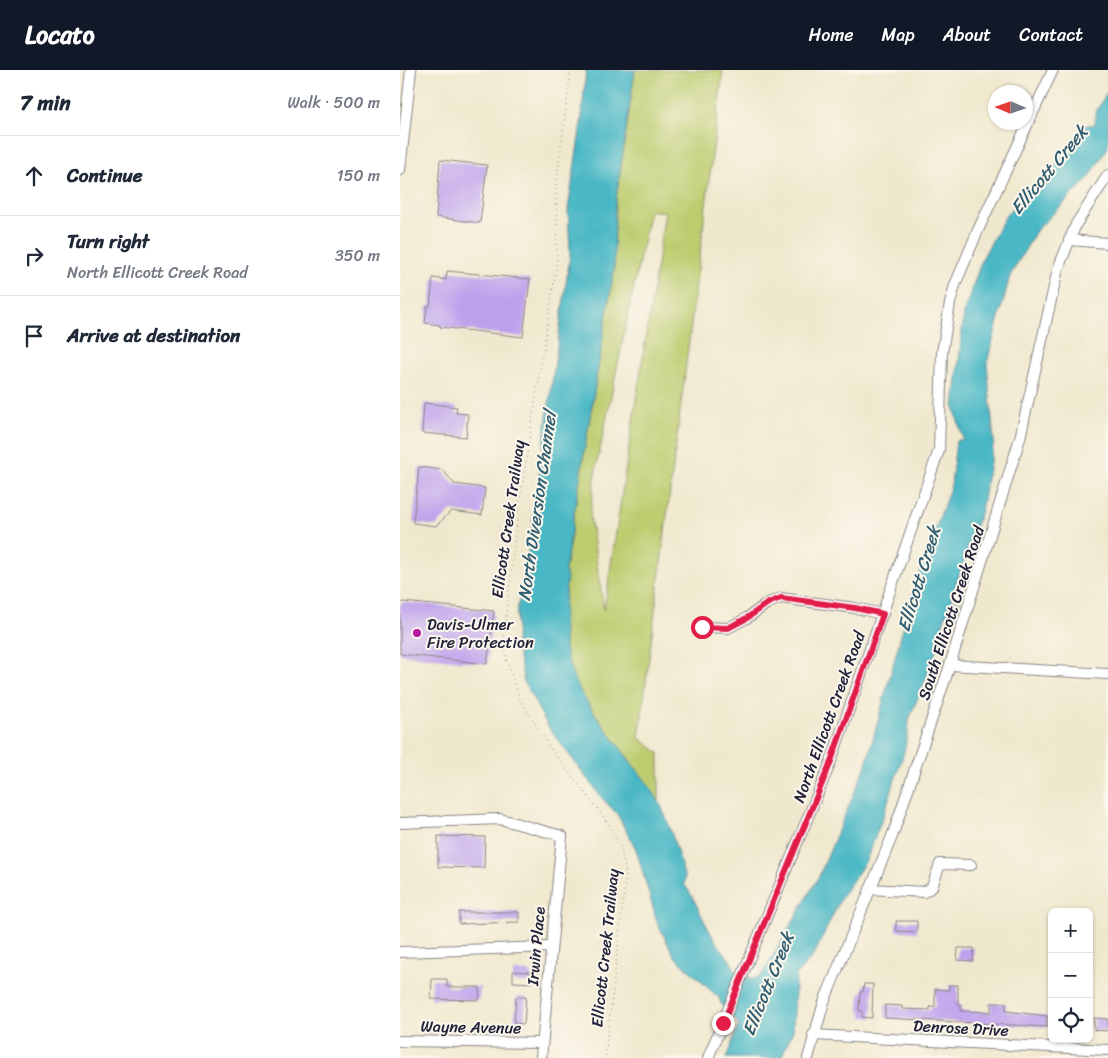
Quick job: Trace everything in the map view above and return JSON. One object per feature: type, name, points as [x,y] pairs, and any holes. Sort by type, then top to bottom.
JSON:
[{"type":"street","points":[[400,170],[412,70]]},
{"type":"street","name":"North Ellicott Creek Road","points":[[708,1058],[830,764],[939,450],[942,353],[950,303],[955,285],[979,228],[1053,70]]},
{"type":"street","name":"South Ellicott Creek Road","points":[[808,1058],[813,1035],[824,1002],[893,834],[950,665],[1017,447],[1058,269],[1076,224],[1108,175]]},
{"type":"street","points":[[1069,240],[1108,243]]},
{"type":"street","points":[[702,627],[728,628],[747,618],[768,603],[781,598],[855,608],[883,614]]},
{"type":"street","points":[[950,665],[1108,674]]},
{"type":"street","name":"Irwin Place","points":[[400,823],[500,819],[562,836],[541,1058]]},
{"type":"street","points":[[870,889],[924,892],[932,887],[940,864],[971,865]]},
{"type":"street","points":[[400,952],[551,947]]},
{"type":"street","name":"Denrose Drive","points":[[813,1035],[1108,1050]]},
{"type":"street","name":"Wayne Avenue","points":[[400,1041],[542,1043]]},
{"type":"path","name":"Ellicott Creek Trailway","points":[[571,70],[556,184],[557,262],[518,512],[504,632],[506,659],[520,699],[550,748],[604,817],[621,848],[625,860],[626,875],[605,1058]]},
{"type":"green space","points":[[635,70],[723,70],[639,738],[659,753],[659,802],[579,691],[568,667],[562,632],[565,570],[614,270],[615,206]],"holes":[[[650,210],[665,212],[604,610],[590,516],[596,468]]]},
{"type":"water","points":[[586,70],[635,70],[615,206],[614,270],[565,570],[567,578],[564,635],[567,657],[573,676],[594,713],[659,802],[674,839],[685,878],[684,884],[693,897],[715,940],[735,970],[753,979],[762,975],[819,876],[866,765],[912,595],[951,485],[956,441],[963,439],[954,407],[964,312],[982,259],[1006,215],[1057,163],[1072,143],[1085,135],[1082,126],[1095,124],[1096,112],[1108,91],[1108,147],[1089,178],[1036,231],[1010,276],[987,363],[994,441],[981,511],[951,599],[960,602],[958,614],[946,614],[932,664],[910,717],[905,749],[884,814],[866,861],[842,896],[814,955],[796,975],[793,1031],[781,1058],[726,1058],[739,1025],[722,1005],[719,998],[675,957],[658,925],[636,849],[617,814],[600,796],[547,725],[524,682],[516,644],[517,610],[529,546],[570,255],[568,209],[581,124]]},
{"type":"building","points":[[440,160],[487,165],[480,223],[436,217]]},
{"type":"building","points":[[447,271],[530,279],[523,337],[440,327],[440,325],[425,323],[427,306],[430,306],[433,278],[446,280]]},
{"type":"building","points":[[424,403],[457,407],[456,413],[468,414],[466,437],[422,433]]},
{"type":"building","points":[[419,467],[443,470],[454,484],[485,488],[482,515],[451,511],[436,526],[413,523]]},
{"type":"building","points":[[403,602],[494,611],[487,664],[400,654],[400,604]]},
{"type":"building","points":[[438,836],[485,837],[484,868],[438,867]]},
{"type":"building","points":[[459,912],[519,912],[519,922],[459,924]]},
{"type":"building","points":[[896,921],[917,921],[917,932],[896,931]]},
{"type":"building","points":[[958,948],[974,948],[973,961],[957,960]]},
{"type":"building","points":[[513,971],[531,972],[531,983],[513,982]]},
{"type":"building","points":[[432,979],[447,979],[447,987],[480,987],[479,1000],[431,999]]},
{"type":"building","points":[[864,984],[873,984],[872,1018],[862,1017],[862,1011],[859,1011],[860,992],[863,992]]},
{"type":"building","points":[[949,985],[958,985],[958,1004],[961,1005],[961,1011],[991,1012],[991,1003],[1006,1003],[1006,1011],[1047,1016],[1047,1027],[885,1018],[885,1005],[902,1006],[902,1009],[930,1010],[930,1007],[935,1007],[935,989],[949,990]]},
{"type":"building","points":[[516,997],[526,997],[524,1024],[514,1023]]},
{"type":"building","points":[[1094,1018],[1108,1019],[1108,1031],[1094,1030]]},
{"type":"place","name":"Davis-Ulmer Fire Protection","points":[[417,633]]},
{"type":"route","points":[[702,627],[728,628],[747,618],[768,603],[781,598],[855,608],[883,614],[830,764],[723,1023]]},
{"type":"water label","name":"Ellicott Creek","points":[[1049,170]]},
{"type":"water label","name":"North Diversion Channel","points":[[537,506]]},
{"type":"water label","name":"Ellicott Creek","points":[[919,579]]},
{"type":"water label","name":"Ellicott Creek","points":[[768,984]]}]
